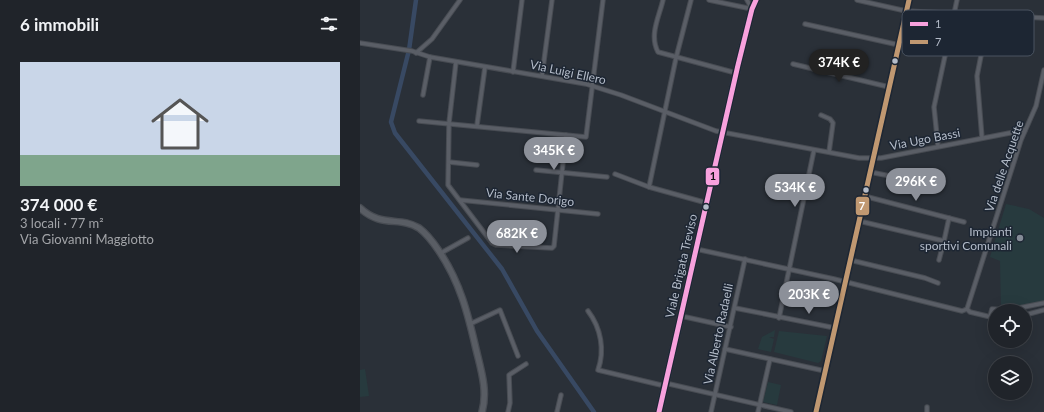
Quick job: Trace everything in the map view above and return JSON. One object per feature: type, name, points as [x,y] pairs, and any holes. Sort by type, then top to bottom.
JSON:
[{"type":"main road","name":"Viale Brigata Treviso","points":[[659,412],[722,133],[752,9],[756,0]]},
{"type":"street","points":[[416,53],[432,39],[460,0]]},
{"type":"street","points":[[513,72],[522,0]]},
{"type":"street","points":[[542,76],[552,0]]},
{"type":"street","points":[[419,121],[449,122],[586,137],[603,0]]},
{"type":"street","points":[[663,0],[654,32],[655,45],[660,54],[736,74]]},
{"type":"street","points":[[649,187],[676,58],[691,0]]},
{"type":"street","points":[[709,0],[752,9]]},
{"type":"street","points":[[747,0],[752,9]]},
{"type":"street","points":[[857,0],[902,10]]},
{"type":"street","points":[[906,10],[909,0]]},
{"type":"street","points":[[955,10],[957,0]]},
{"type":"street","points":[[1034,17],[1044,18]]},
{"type":"street","points":[[805,24],[899,45]]},
{"type":"street","points":[[816,412],[902,30]]},
{"type":"street","name":"Via Luigi Ellero","points":[[360,43],[412,51],[430,57],[593,86],[722,133]]},
{"type":"street","points":[[938,146],[934,107],[945,56]]},
{"type":"street","points":[[981,56],[977,76],[982,138]]},
{"type":"street","points":[[423,95],[430,57]]},
{"type":"street","points":[[456,62],[449,122],[448,185],[492,243],[552,248],[554,246],[566,135]]},
{"type":"street","points":[[793,64],[889,87]]},
{"type":"street","points":[[477,125],[485,67]]},
{"type":"street","name":"Via delle Acquette","points":[[967,309],[1025,130],[1036,106],[1044,70]]},
{"type":"street","points":[[821,115],[830,119],[833,123],[828,152]]},
{"type":"street","name":"Via Ugo Bassi","points":[[722,133],[873,159],[1025,130]]},
{"type":"street","points":[[779,318],[814,150]]},
{"type":"street","points":[[449,162],[477,164]]},
{"type":"street","points":[[536,170],[607,177]]},
{"type":"street","points":[[870,172],[920,182]]},
{"type":"street","points":[[616,174],[649,187],[706,203]]},
{"type":"street","points":[[864,196],[964,222]]},
{"type":"street","name":"Via Sante Dorigo","points":[[460,200],[598,214]]},
{"type":"street","points":[[360,208],[379,220],[414,225],[425,233],[441,254],[459,286],[470,324],[484,389],[482,412]]},
{"type":"street","points":[[939,260],[949,218]]},
{"type":"street","points":[[859,221],[944,241]]},
{"type":"street","points":[[441,254],[468,238]]},
{"type":"street","points":[[696,249],[845,281],[962,311],[967,309],[970,312],[988,316]]},
{"type":"street","name":"Via Alberto Radaelli","points":[[711,412],[745,259]]},
{"type":"street","points":[[850,260],[925,278],[938,283]]},
{"type":"street","points":[[1032,305],[1044,303]]},
{"type":"street","points":[[735,308],[835,328]]},
{"type":"street","points":[[470,324],[500,310],[518,356]]},
{"type":"street","points":[[1032,313],[1044,310]]},
{"type":"street","points":[[588,311],[600,333],[602,359],[598,370],[665,385],[715,394],[791,412]]},
{"type":"street","points":[[681,316],[731,327]]},
{"type":"street","points":[[725,349],[825,371]]},
{"type":"street","points":[[758,412],[770,359]]},
{"type":"street","points":[[508,412],[510,403],[509,375],[526,364]]},
{"type":"street","points":[[557,412],[561,395]]},
{"type":"street","points":[[927,407],[927,412]]},
{"type":"green space","name":"Impianti sportivi Comunali","points":[[1006,204],[1029,209],[1044,218],[1044,301],[1028,304],[1001,304],[1000,261],[990,257]]},
{"type":"green space","points":[[775,330],[774,337],[769,337],[774,339],[771,352],[758,349],[762,337]]},
{"type":"green space","points":[[779,331],[827,336],[821,361],[818,363],[774,352]]},
{"type":"green space","points":[[365,369],[369,396],[360,397],[360,370]]},
{"type":"green space","points":[[768,382],[781,385],[777,405],[763,402]]},
{"type":"waterway","points":[[416,0],[409,50],[391,122],[395,133],[502,269],[537,331],[594,412]]},
{"type":"transit line","name":"1","points":[[659,412],[738,65],[752,9],[756,0]]},
{"type":"transit line","name":"7","points":[[907,10],[909,0]]},
{"type":"transit line","name":"7","points":[[816,412],[902,31]]},
{"type":"place","name":"Impianti sportivi Comunali","points":[[1020,238]]}]
